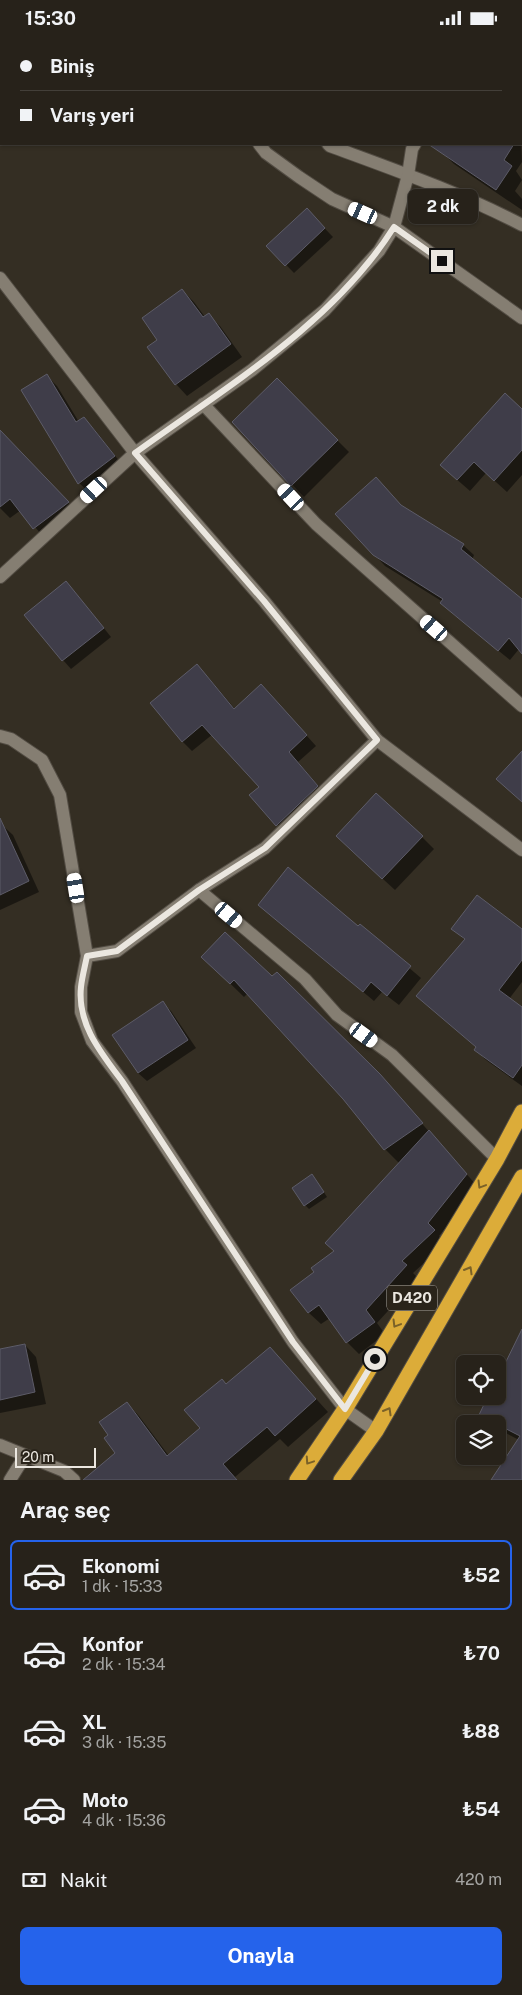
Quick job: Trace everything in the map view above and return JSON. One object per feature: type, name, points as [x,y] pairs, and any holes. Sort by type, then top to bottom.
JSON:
[{"type":"highway","name":"D420","points":[[297,1480],[345,1409],[497,1159],[522,1112]]},
{"type":"highway","name":"D420","points":[[341,1480],[376,1431],[522,1177]]},
{"type":"street","points":[[260,145],[266,153],[332,199],[394,227],[522,318]]},
{"type":"street","points":[[329,145],[408,175],[522,225]]},
{"type":"street","points":[[0,577],[135,453],[252,369],[325,310],[379,251],[394,227],[408,175],[412,149],[415,145]]},
{"type":"street","points":[[0,278],[135,453],[264,601],[377,740],[522,851]]},
{"type":"street","points":[[203,404],[316,524],[522,706]]},
{"type":"street","points":[[0,736],[11,739],[42,760],[60,795],[87,956],[81,987],[81,1012],[92,1041],[122,1081],[293,1342],[345,1409],[376,1431]]},
{"type":"street","points":[[87,956],[117,951],[199,890],[265,848],[377,740]]},
{"type":"street","points":[[199,890],[305,979],[337,1015],[392,1055],[497,1159]]},
{"type":"street","points":[[0,1445],[64,1471],[74,1480]]},
{"type":"street","points":[[10,1480],[25,1456]]},
{"type":"building","points":[[429,145],[513,145],[504,160],[512,166],[496,190]]},
{"type":"building","points":[[307,208],[325,228],[285,266],[266,246]]},
{"type":"building","points":[[182,289],[203,317],[209,313],[231,344],[175,385],[147,347],[157,340],[142,318]]},
{"type":"building","points":[[47,374],[76,422],[84,417],[115,456],[78,484],[21,390]]},
{"type":"building","points":[[277,378],[338,440],[291,486],[232,422]]},
{"type":"building","points":[[505,393],[522,409],[522,450],[494,481],[474,462],[457,480],[440,465]]},
{"type":"building","points":[[0,430],[69,502],[33,529],[10,499],[0,507]]},
{"type":"building","points":[[376,477],[401,505],[464,544],[461,549],[522,599],[522,654],[509,638],[498,651],[440,603],[443,599],[373,555],[335,514]]},
{"type":"building","points":[[66,581],[104,628],[62,661],[24,615]]},
{"type":"building","points":[[197,664],[234,709],[261,684],[307,735],[289,752],[318,786],[276,826],[249,795],[259,787],[202,725],[182,742],[150,703]]},
{"type":"building","points":[[522,751],[522,802],[496,779]]},
{"type":"building","points":[[376,793],[423,836],[382,879],[336,836]]},
{"type":"building","points":[[0,818],[29,881],[0,895]]},
{"type":"building","points":[[288,867],[358,926],[360,924],[411,966],[387,996],[371,982],[363,992],[258,905]]},
{"type":"building","points":[[477,895],[522,929],[522,960],[499,990],[522,1007],[522,1065],[513,1078],[474,1050],[476,1047],[416,996],[465,939],[451,929]]},
{"type":"building","points":[[225,932],[272,976],[277,972],[380,1074],[423,1123],[384,1150],[343,1099],[234,980],[230,984],[201,957]]},
{"type":"building","points":[[163,1001],[188,1040],[138,1073],[112,1035]]},
{"type":"building","points":[[429,1130],[467,1174],[428,1223],[435,1230],[402,1261],[407,1265],[366,1310],[375,1322],[346,1343],[319,1305],[308,1313],[290,1290],[314,1272],[311,1268],[334,1251],[325,1243]]},
{"type":"building","points":[[312,1174],[324,1192],[304,1206],[292,1188]]},
{"type":"building","points":[[522,1329],[522,1480],[491,1480],[501,1465],[506,1465],[506,1457],[520,1436],[506,1429],[506,1415],[479,1415],[484,1405],[506,1405],[506,1362]]},
{"type":"building","points":[[25,1344],[35,1392],[0,1400],[0,1349]]},
{"type":"building","points":[[270,1347],[316,1399],[275,1436],[267,1427],[223,1464],[237,1480],[83,1480],[115,1453],[104,1438],[108,1435],[99,1422],[127,1402],[167,1456],[200,1428],[184,1410],[222,1379],[226,1384]]},
{"type":"route","points":[[375,1359],[345,1409],[293,1342],[122,1081],[92,1041],[81,1012],[81,987],[87,956],[117,951],[199,890],[265,848],[377,740],[264,601],[135,453],[252,369],[325,310],[379,251],[394,227],[442,261]]}]
